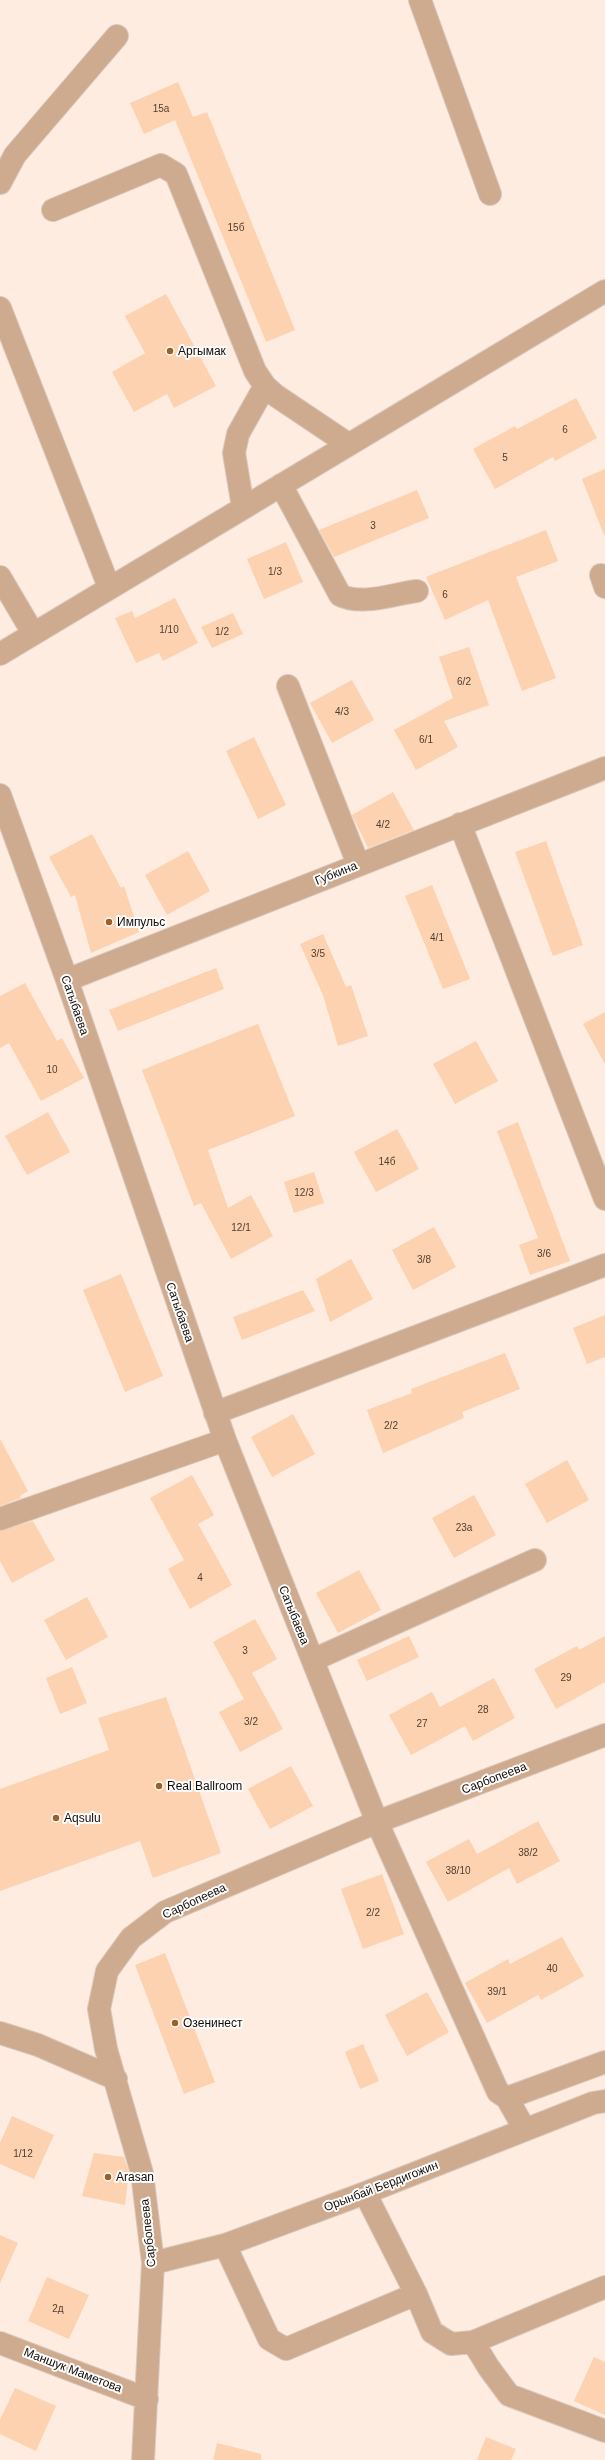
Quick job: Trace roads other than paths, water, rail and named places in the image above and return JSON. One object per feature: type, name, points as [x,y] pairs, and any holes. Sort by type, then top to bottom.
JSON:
[{"type":"street","points":[[420,0],[490,194]]},
{"type":"street","points":[[0,183],[15,155],[117,36]]},
{"type":"street","points":[[53,210],[161,165],[169,168],[176,174],[255,371],[265,386],[348,444]]},
{"type":"street","points":[[0,654],[109,587],[605,291]]},
{"type":"street","points":[[0,308],[109,587]]},
{"type":"street","points":[[242,508],[234,453],[238,434],[265,386]]},
{"type":"street","points":[[281,485],[340,595],[350,600],[360,600],[417,591]]},
{"type":"street","points":[[0,577],[33,633]]},
{"type":"street","points":[[288,686],[358,864]]},
{"type":"street","name":"Губкина","points":[[67,980],[358,864],[605,768]]},
{"type":"street","name":"Сатыбаева","points":[[0,795],[67,980],[225,1440],[377,1822],[498,2092],[507,2098],[525,2130]]},
{"type":"street","points":[[460,824],[605,1199]]},
{"type":"street","points":[[215,1413],[605,1265]]},
{"type":"street","points":[[0,1519],[225,1440]]},
{"type":"street","points":[[313,1660],[535,1560]]},
{"type":"street","name":"Сарбопеева","points":[[142,2460],[147,2399],[153,2263],[142,2173],[116,2079],[106,2049],[99,2009],[107,1971],[130,1938],[165,1912],[377,1822],[605,1735]]},
{"type":"street","points":[[0,2033],[38,2045],[116,2079]]},
{"type":"street","points":[[507,2098],[605,2062]]},
{"type":"street","name":"Орынбай Бердигожин","points":[[153,2263],[225,2245],[365,2193],[593,2103],[605,2101]]},
{"type":"street","points":[[365,2193],[416,2294],[432,2332],[452,2344],[473,2342],[605,2287]]},
{"type":"street","points":[[225,2245],[269,2339],[286,2349],[416,2294]]},
{"type":"street","points":[[473,2342],[489,2368],[509,2395],[605,2431]]},
{"type":"street","name":"Маншук Маметова","points":[[0,2343],[147,2399]]},
{"type":"place","name":"Аргымак","points":[[170,351]]},
{"type":"place","name":"Импульс","points":[[109,922]]},
{"type":"place","name":"Real Ballroom","points":[[159,1786]]},
{"type":"place","name":"Aqsulu","points":[[56,1818]]},
{"type":"place","name":"Озенинест","points":[[175,2023]]},
{"type":"place","name":"Arasan","points":[[108,2177]]}]
